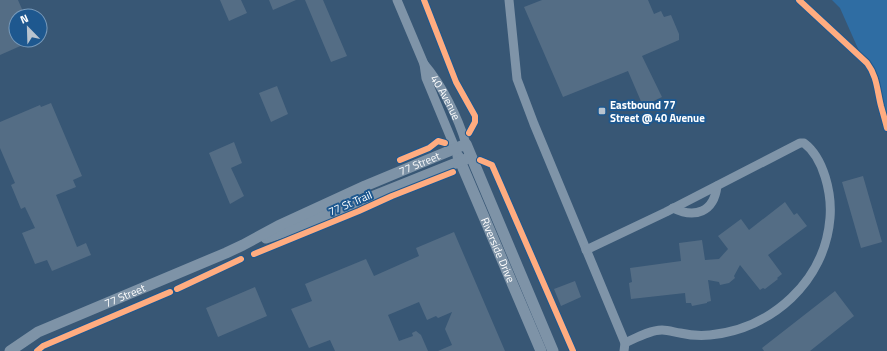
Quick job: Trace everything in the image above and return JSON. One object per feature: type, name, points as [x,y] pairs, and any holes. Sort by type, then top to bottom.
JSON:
[{"type":"main road","name":"77 Street","points":[[10,351],[38,332],[242,245],[285,223],[365,186],[466,144]]},
{"type":"main road","name":"40 Avenue","points":[[466,144],[471,157]]},
{"type":"main road","name":"Riverside Drive","points":[[455,148],[541,351]]},
{"type":"main road","name":"77 Street","points":[[242,245],[284,232],[471,157]]},
{"type":"main road","name":"Riverside Drive","points":[[471,157],[553,351]]},
{"type":"street","name":"40 Avenue","points":[[397,0],[424,64],[426,78],[455,148]]},
{"type":"street","points":[[509,0],[517,79],[624,347],[660,330],[690,335],[709,335],[736,330],[767,317],[782,307],[796,294],[810,275],[821,254],[829,228],[831,204],[829,192],[823,172],[809,146],[804,143],[800,143],[717,186],[586,250]]},
{"type":"street","name":"40 Avenue","points":[[424,64],[434,75],[453,111],[466,144]]},
{"type":"street","points":[[673,208],[683,213],[692,214],[706,209],[716,196],[717,186]]},
{"type":"shaded area","points":[[832,0],[887,0],[887,114],[840,8]]},
{"type":"building","points":[[0,0],[18,0],[22,8],[8,8],[8,48],[16,48],[0,55]]},
{"type":"building","points":[[220,0],[241,0],[247,13],[229,21]]},
{"type":"building","points":[[269,0],[296,0],[273,10]]},
{"type":"building","points":[[305,0],[323,0],[347,56],[331,62]]},
{"type":"building","points":[[542,0],[648,0],[654,14],[661,11],[664,17],[671,15],[679,34],[679,40],[642,56],[662,97],[643,106],[628,71],[563,97],[524,7]]},
{"type":"building","points":[[277,86],[288,114],[271,122],[259,93]]},
{"type":"building","points":[[51,103],[82,176],[73,180],[76,187],[56,195],[77,247],[86,243],[91,255],[52,271],[47,260],[35,264],[22,233],[35,228],[25,207],[21,209],[11,185],[15,183],[0,148],[0,122],[40,105],[41,107]]},
{"type":"building","points":[[234,142],[242,163],[231,168],[244,196],[230,204],[209,153]]},
{"type":"building","points":[[863,176],[882,242],[861,248],[842,182]]},
{"type":"building","points":[[785,202],[794,215],[797,213],[807,226],[768,255],[782,274],[765,289],[763,288],[760,290],[740,265],[734,276],[735,278],[729,283],[720,285],[719,282],[708,280],[711,301],[707,303],[692,306],[691,303],[686,303],[685,293],[631,299],[629,283],[632,282],[630,268],[681,261],[679,243],[702,240],[705,260],[719,259],[728,249],[718,236],[741,219],[749,230]]},
{"type":"building","points":[[454,232],[505,351],[438,351],[452,345],[445,329],[452,312],[438,318],[436,316],[427,320],[419,302],[388,315],[399,341],[413,336],[412,333],[416,331],[421,335],[428,351],[335,351],[330,340],[309,348],[291,309],[312,301],[305,284],[366,259],[374,276],[419,256],[416,248]]},
{"type":"building","points":[[575,281],[581,297],[561,306],[554,289]]},
{"type":"building","points":[[255,287],[267,316],[218,337],[206,308]]},
{"type":"building","points":[[835,291],[854,316],[810,351],[764,351],[762,348]]},
{"type":"cycle path","points":[[424,0],[456,82],[475,116],[475,122],[469,133]]},
{"type":"cycle path","points":[[799,0],[867,63],[875,78],[887,128]]},
{"type":"cycle path","points":[[400,160],[429,148],[438,141],[445,143]]},
{"type":"cycle path","points":[[480,160],[492,165],[573,351]]},
{"type":"cycle path","name":"77 St Trail","points":[[254,254],[453,172]]},
{"type":"cycle path","points":[[177,289],[241,259]]},
{"type":"cycle path","points":[[37,351],[43,346],[170,292]]},
{"type":"place","name":"Eastbound 77 Street @ 40 Avenue","points":[[602,111]]}]
